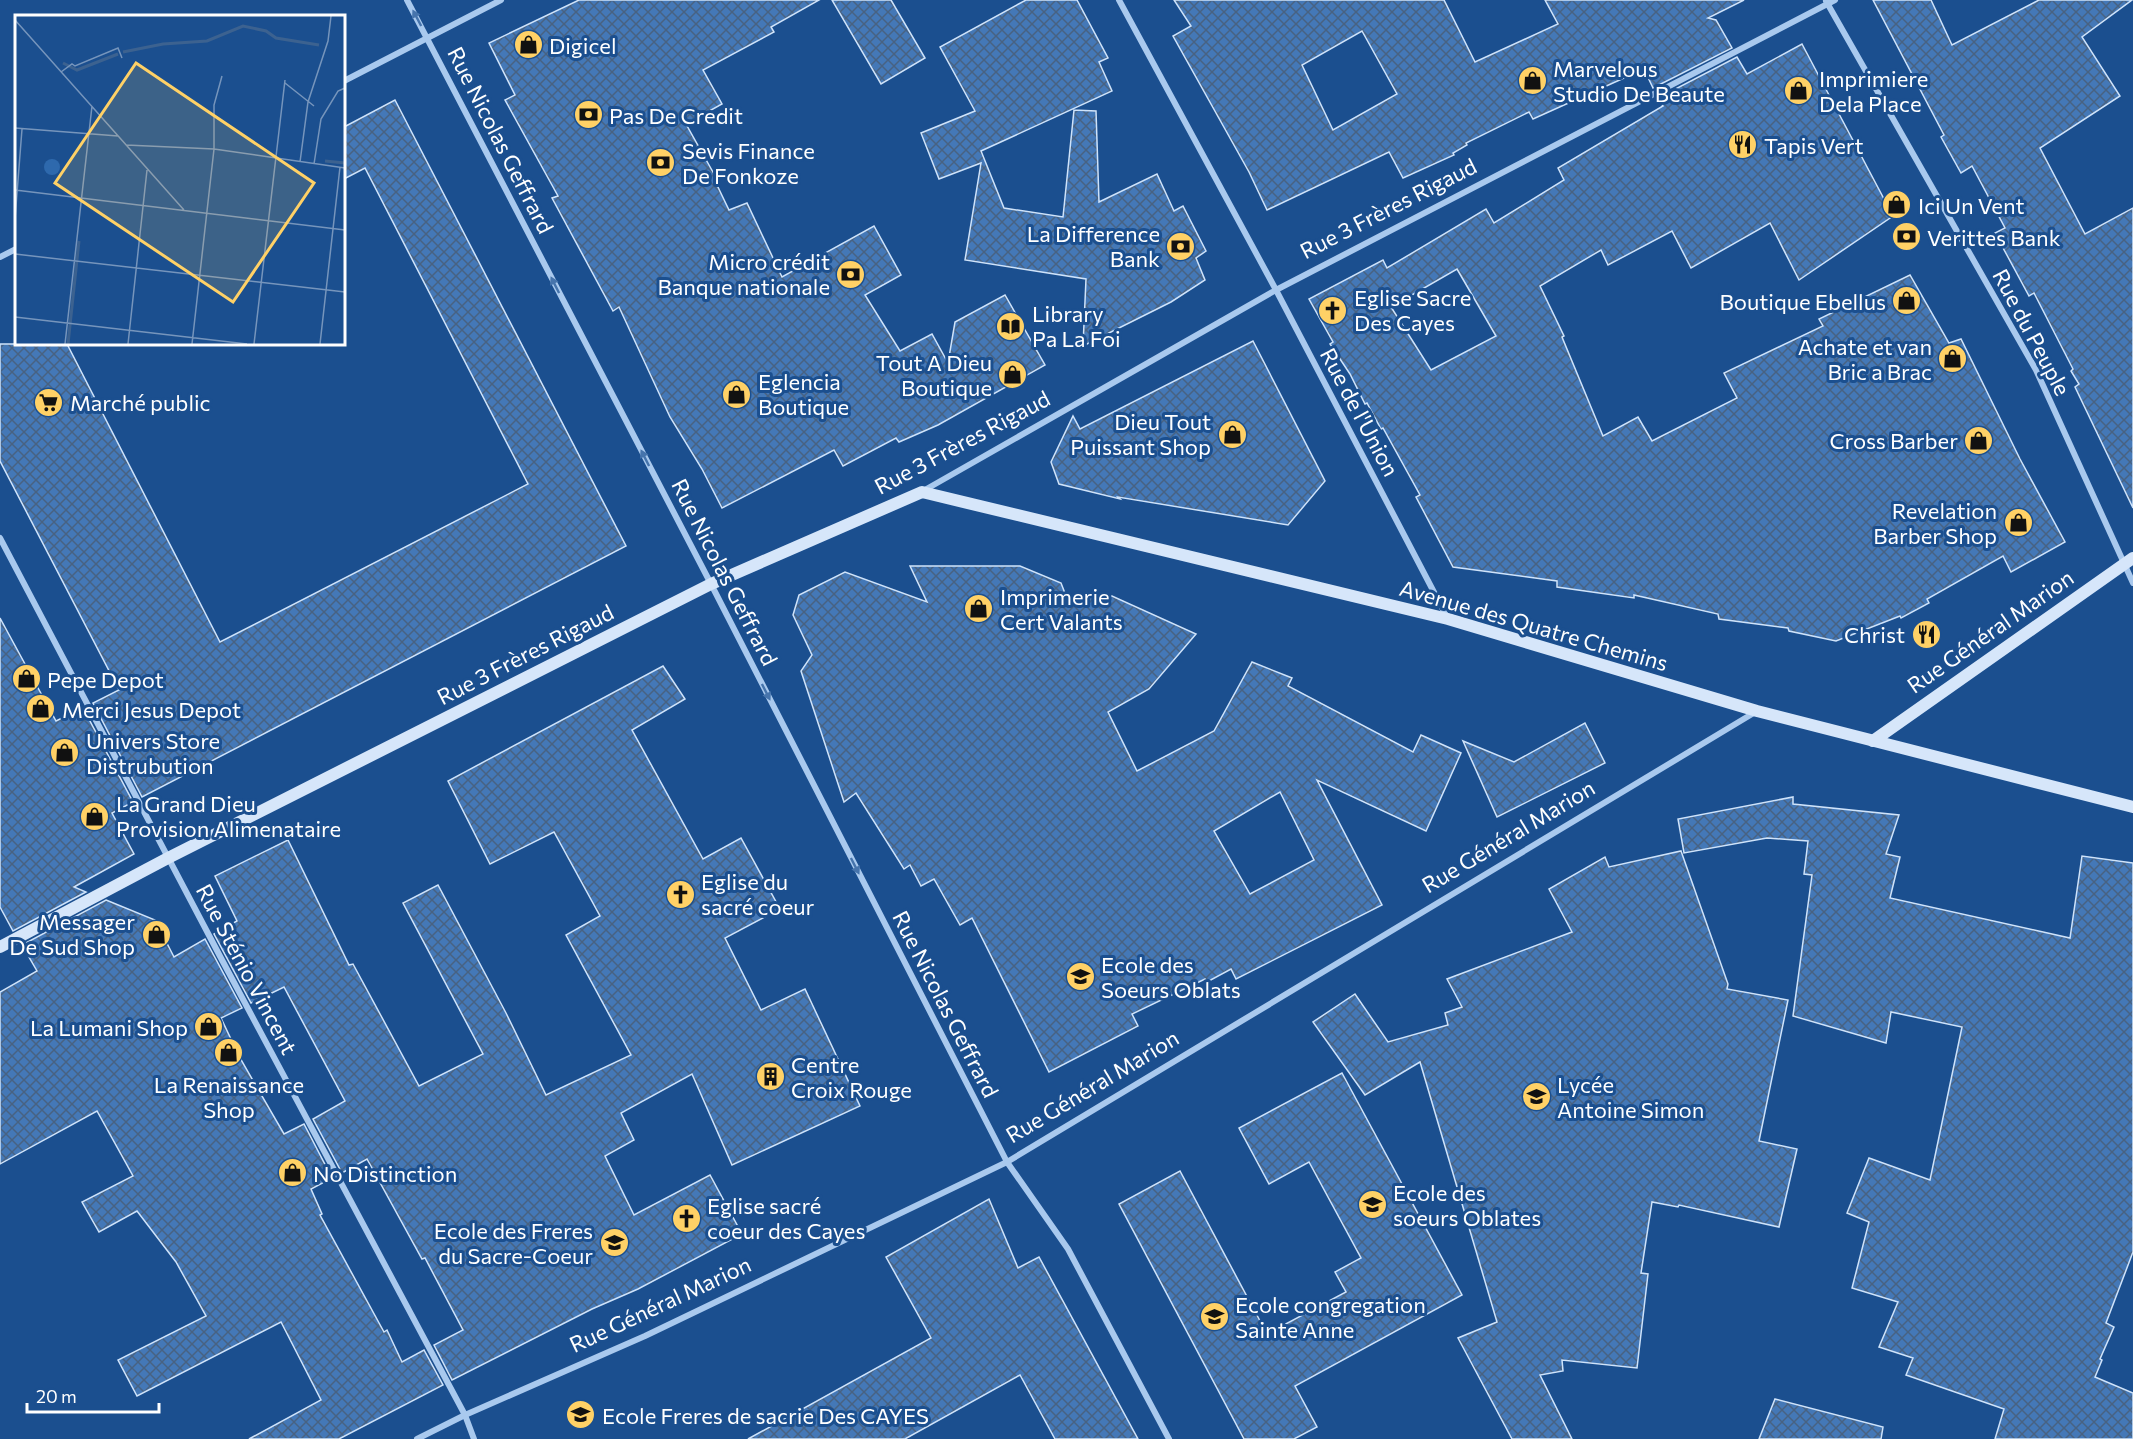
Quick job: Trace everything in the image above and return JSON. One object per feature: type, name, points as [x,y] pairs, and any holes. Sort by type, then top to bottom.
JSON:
[{"type":"street","name":"Rue Nicolas Geffrard","points":[[407,0],[711,584],[1007,1162],[1068,1250],[1169,1439]]},
{"type":"street","points":[[345,80],[501,0]]},
{"type":"street","name":"Rue de l'Union","points":[[1119,0],[1276,290],[1448,619]]},
{"type":"street","name":"Rue 3 Frères Rigaud","points":[[0,947],[168,858],[711,584],[922,492],[1276,290],[1827,2],[1835,0]]},
{"type":"street","name":"Rue du Peuple","points":[[1827,2],[2036,370],[2128,560],[2133,583]]},
{"type":"street","points":[[0,257],[15,250]]},
{"type":"street","name":"Avenue des Quatre Chemins","points":[[922,492],[1448,619],[1757,711],[2133,807]]},
{"type":"street","name":"Rue Sténio Vincent","points":[[0,538],[465,1415],[474,1439]]},
{"type":"street","name":"Rue Général Marion","points":[[1873,741],[2128,560]]},
{"type":"street","name":"Rue Général Marion","points":[[417,1439],[465,1415],[645,1336],[1007,1162],[1757,711]]},
{"type":"building","points":[[579,0],[819,0],[771,27],[774,32],[703,70],[722,104],[686,124],[718,181],[716,183],[729,210],[747,203],[782,277],[874,226],[901,275],[865,295],[900,351],[932,334],[948,363],[955,322],[1005,295],[1045,365],[938,425],[899,442],[896,438],[843,466],[834,450],[722,508],[702,469],[670,417],[619,307],[613,311],[552,198],[558,196],[505,100],[515,95],[489,43]]},
{"type":"building","points":[[832,0],[891,0],[925,58],[881,84]]},
{"type":"building","points":[[1026,0],[1077,0],[1108,58],[1099,62],[1112,91],[981,151],[1004,208],[1063,217],[1074,110],[1096,111],[1099,202],[1157,174],[1174,211],[1183,206],[1206,251],[1196,258],[1205,280],[1171,302],[1083,346],[1086,279],[965,260],[981,163],[939,179],[921,133],[975,111],[940,47]]},
{"type":"building","points":[[1174,0],[1444,0],[1475,62],[1558,24],[1545,0],[1744,0],[1708,18],[1716,20],[1732,48],[1653,88],[1644,69],[1533,119],[1529,112],[1466,143],[1467,145],[1453,153],[1454,155],[1403,178],[1389,152],[1267,210],[1249,172],[1173,36],[1191,26]],"holes":[[[1362,31],[1397,94],[1333,130],[1302,65]]]},
{"type":"building","points":[[1873,0],[1931,0],[1952,45],[2039,0],[2132,0],[2082,37],[2120,96],[2040,148],[2085,234],[2133,208],[2133,508],[2075,387],[2079,384],[2071,371],[2073,369],[2034,293],[2029,296],[1995,233],[2005,228],[1972,166],[1961,173],[1941,137],[1944,135]]},
{"type":"building","points":[[1802,44],[1893,216],[1799,280],[1770,223],[1691,268],[1672,231],[1608,265],[1601,250],[1540,286],[1564,336],[1562,337],[1603,436],[1638,417],[1652,441],[1737,398],[1724,373],[1823,326],[1819,319],[1910,275],[1949,343],[1961,339],[2020,459],[2065,542],[2011,572],[2003,556],[1927,599],[1929,603],[1901,618],[1900,616],[1836,641],[1789,631],[1788,628],[1719,619],[1718,614],[1634,595],[1634,598],[1557,587],[1557,581],[1453,567],[1416,497],[1420,495],[1383,428],[1381,429],[1367,403],[1365,404],[1350,374],[1330,344],[1333,342],[1309,299],[1383,260],[1387,268],[1486,209],[1494,223],[1564,180],[1558,168],[1663,106],[1658,98],[1737,57],[1747,74]],"holes":[[[1457,269],[1496,336],[1431,370],[1391,307]]]},
{"type":"building","name":"Marché public","points":[[395,100],[626,546],[142,797],[93,703],[119,690],[0,461],[0,344],[68,345],[220,642],[528,484],[365,168],[345,178],[345,126]]},
{"type":"building","points":[[1253,341],[1325,481],[1288,525],[1118,497],[1120,499],[1059,484],[1051,462],[1073,416],[1080,429]]},
{"type":"building","points":[[910,566],[1020,566],[1061,583],[1068,601],[1112,596],[1196,634],[1149,689],[1108,712],[1137,771],[1214,731],[1252,662],[1292,678],[1288,686],[1413,752],[1421,735],[1461,753],[1426,831],[1317,780],[1382,905],[1236,979],[1231,969],[1207,982],[1205,979],[1132,1014],[1138,1026],[1049,1072],[972,918],[960,925],[934,879],[921,886],[910,865],[904,869],[856,793],[844,802],[801,671],[812,655],[793,615],[799,595],[845,572],[927,602]],"holes":[[[1280,792],[1314,860],[1250,894],[1214,831]]]},
{"type":"building","points":[[0,618],[56,721],[83,708],[133,802],[112,813],[134,854],[74,887],[86,892],[13,931],[0,907]]},
{"type":"building","points":[[663,666],[685,699],[632,730],[703,859],[741,838],[780,909],[725,938],[761,1010],[805,989],[860,1106],[732,1165],[692,1074],[621,1113],[634,1140],[605,1156],[634,1215],[710,1175],[742,1234],[638,1289],[592,1309],[452,1380],[434,1345],[463,1330],[425,1258],[422,1259],[367,1159],[342,1173],[313,1119],[345,1101],[284,987],[251,1003],[214,934],[237,921],[215,876],[288,840],[349,965],[353,964],[419,1086],[483,1054],[403,903],[438,885],[506,1013],[546,1095],[631,1055],[566,935],[600,916],[554,832],[490,864],[448,781]]},
{"type":"building","points":[[1585,723],[1605,763],[1497,817],[1463,741],[1514,762]]},
{"type":"building","points":[[1793,797],[1793,804],[1899,815],[1886,854],[1900,857],[1890,898],[2070,938],[2082,856],[2133,863],[2133,1252],[2106,1323],[2114,1327],[2095,1377],[2133,1393],[2133,1439],[1995,1439],[2004,1409],[1906,1375],[1913,1358],[1879,1347],[1898,1302],[1852,1288],[1869,1222],[1847,1213],[1869,1158],[1930,1180],[1962,1027],[1891,1012],[1886,1043],[1793,1016],[1812,875],[1804,874],[1808,841],[1767,838],[1684,853],[1678,819]]},
{"type":"building","points":[[1681,851],[1728,984],[1727,989],[1788,1000],[1759,1141],[1797,1149],[1779,1227],[1679,1205],[1678,1207],[1652,1202],[1641,1273],[1648,1274],[1637,1368],[1562,1360],[1563,1371],[1540,1375],[1572,1439],[1512,1439],[1458,1338],[1497,1322],[1420,1062],[1365,1095],[1313,1022],[1355,994],[1388,1042],[1448,1025],[1445,1013],[1462,1007],[1447,979],[1572,932],[1549,889],[1605,857],[1609,867]]},
{"type":"building","points":[[106,900],[155,920],[174,957],[205,939],[242,1008],[221,1018],[240,1058],[284,1134],[304,1124],[332,1178],[311,1189],[322,1214],[320,1215],[384,1332],[387,1330],[402,1362],[424,1350],[443,1385],[339,1439],[249,1439],[321,1400],[281,1322],[137,1396],[118,1360],[206,1316],[176,1262],[137,1211],[99,1232],[82,1202],[133,1176],[97,1111],[0,1164],[0,992],[37,971],[22,945]]},
{"type":"building","points":[[1342,1073],[1462,1295],[1295,1386],[1317,1427],[1294,1439],[1244,1439],[1119,1204],[1180,1171],[1267,1334],[1346,1292],[1335,1272],[1361,1258],[1309,1162],[1269,1184],[1239,1128]]},
{"type":"building","points":[[989,1199],[1018,1268],[1039,1257],[1138,1439],[1055,1439],[1020,1375],[905,1439],[748,1439],[931,1338],[886,1257]]},
{"type":"building","points":[[1775,1399],[1883,1427],[1881,1439],[1759,1439]]},
{"type":"place","name":"Digicel","points":[[528,45]]},
{"type":"place","name":"Marvelous Studio De Beaute","points":[[1532,81]]},
{"type":"place","name":"Imprimiere Dela Place","points":[[1798,91]]},
{"type":"place","name":"Pas De Credit","points":[[588,115]]},
{"type":"place","name":"Tapis Vert","points":[[1743,145]]},
{"type":"place","name":"Sevis Finance De Fonkoze","points":[[661,163]]},
{"type":"place","name":"Ici Un Vent","points":[[1897,205]]},
{"type":"place","name":"Verittes Bank","points":[[1906,237]]},
{"type":"place","name":"La Difference Bank","points":[[1181,246]]},
{"type":"place","name":"Micro crédit Banque nationale","points":[[851,274]]},
{"type":"place","name":"Boutique Ebellus","points":[[1907,301]]},
{"type":"place","name":"Eglise Sacre Des Cayes","points":[[1333,310]]},
{"type":"place","name":"Library Pa La Foi","points":[[1011,326]]},
{"type":"place","name":"Achate et van Bric a Brac","points":[[1953,359]]},
{"type":"place","name":"Tout A Dieu Boutique","points":[[1013,375]]},
{"type":"place","name":"Eglencia Boutique","points":[[737,394]]},
{"type":"place","name":"Marché public","points":[[49,402]]},
{"type":"place","name":"Dieu Tout Puissant Shop","points":[[1232,434]]},
{"type":"place","name":"Cross Barber","points":[[1979,440]]},
{"type":"place","name":"Revelation Barber Shop","points":[[2018,523]]},
{"type":"place","name":"Imprimerie Cert Valants","points":[[979,609]]},
{"type":"place","name":"Christ","points":[[1926,634]]},
{"type":"place","name":"Pepe Depot","points":[[26,679]]},
{"type":"place","name":"Merci Jesus Depot","points":[[41,709]]},
{"type":"place","name":"Univers Store Distrubution","points":[[65,753]]},
{"type":"place","name":"La Grand Dieu Provision Alimenataire","points":[[95,816]]},
{"type":"place","name":"Eglise du sacré coeur","points":[[680,894]]},
{"type":"place","name":"Messager De Sud Shop","points":[[156,934]]},
{"type":"place","name":"Ecole des Soeurs Oblats","points":[[1080,977]]},
{"type":"place","name":"La Lumani Shop","points":[[209,1027]]},
{"type":"place","name":"La Renaissance Shop","points":[[229,1052]]},
{"type":"place","name":"Centre Croix Rouge","points":[[770,1077]]},
{"type":"place","name":"Lycée Antoine Simon","points":[[1536,1097]]},
{"type":"place","name":"No Distinction","points":[[292,1173]]},
{"type":"place","name":"Ecole des soeurs Oblates","points":[[1372,1205]]},
{"type":"place","name":"Eglise sacré coeur des Cayes","points":[[686,1218]]},
{"type":"place","name":"Ecole des Freres du Sacre-Coeur","points":[[614,1243]]},
{"type":"place","name":"Ecole congregation Sainte Anne","points":[[1214,1317]]},
{"type":"place","name":"Ecole Freres de sacrie Des CAYES","points":[[581,1415]]}]
